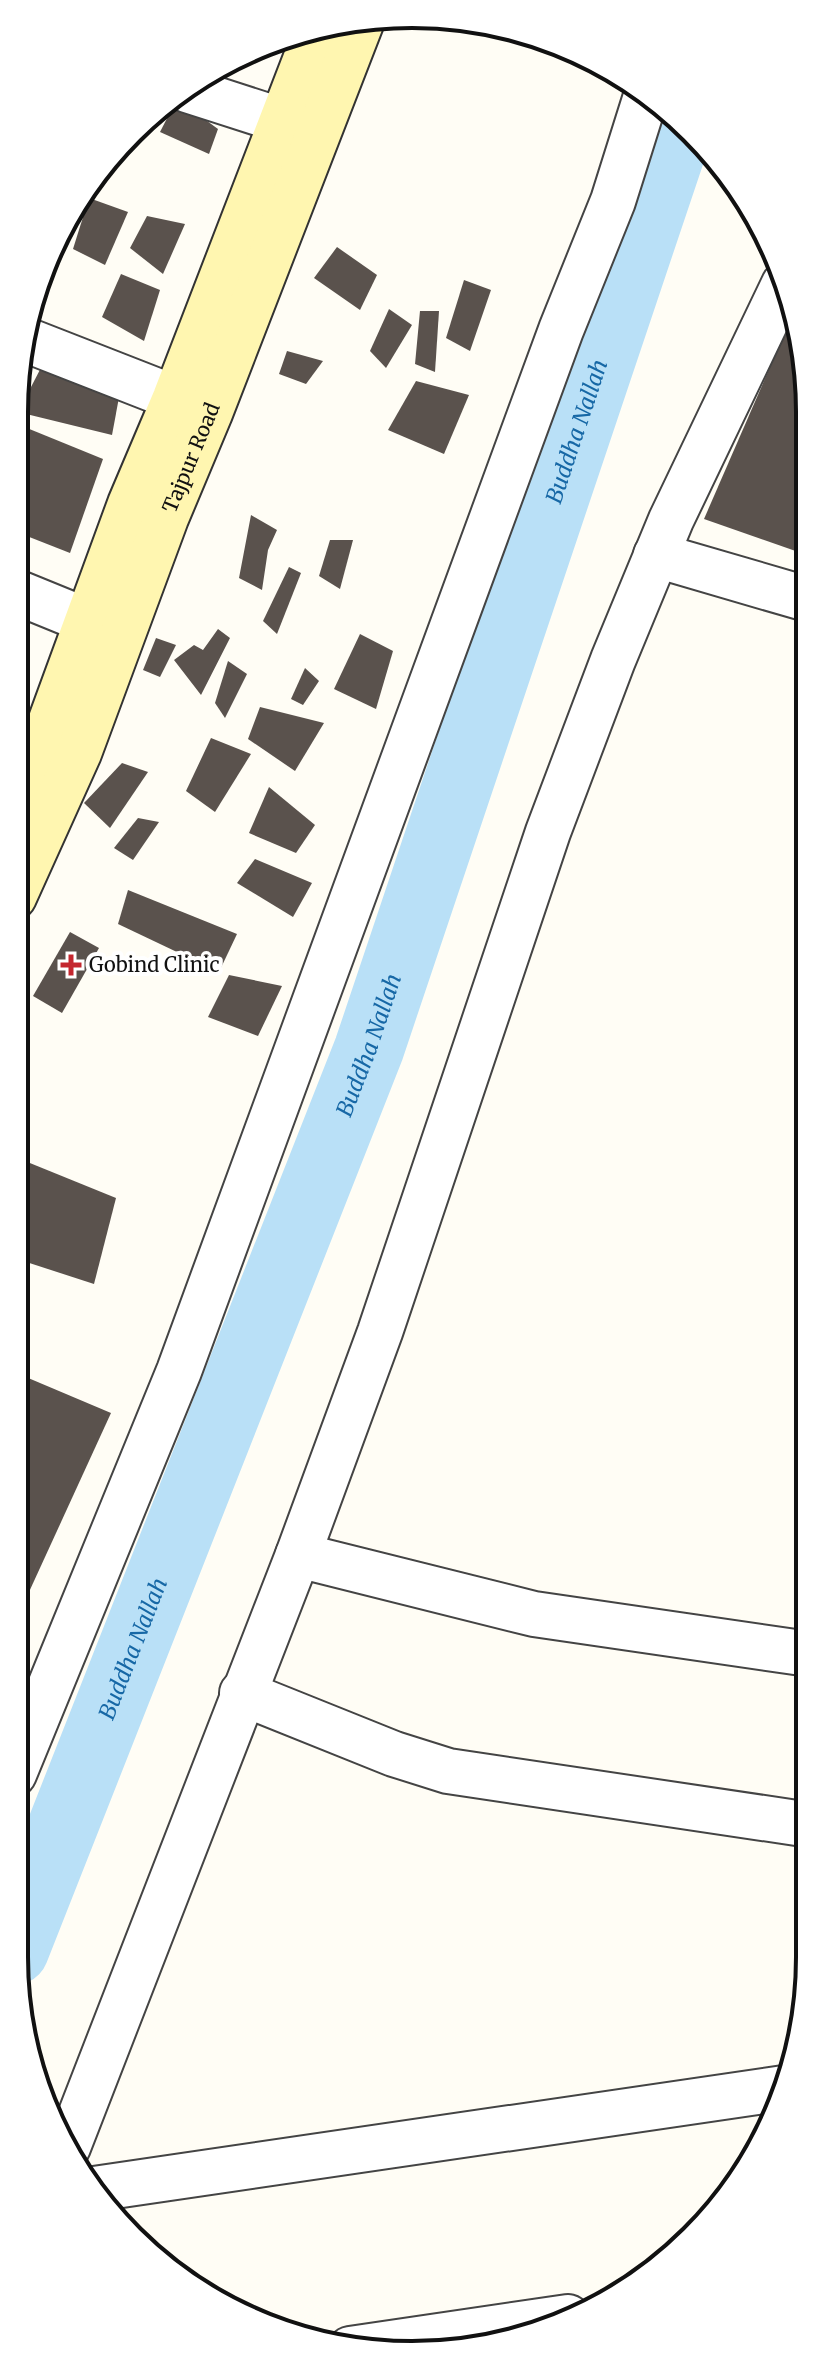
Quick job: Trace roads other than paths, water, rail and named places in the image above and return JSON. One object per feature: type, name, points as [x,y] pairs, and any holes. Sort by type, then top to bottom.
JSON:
[{"type":"main road","name":"Tajpur Road","points":[[28,866],[85,739],[166,518],[210,413],[358,32]]},
{"type":"main road","name":"Tajpur Road","points":[[28,772],[90,622],[130,504],[175,398],[312,41]]},
{"type":"street","points":[[198,94],[280,120]]},
{"type":"street","points":[[29,1693],[184,1357],[561,330],[613,201],[643,105]]},
{"type":"street","points":[[72,2136],[298,1555],[386,1317],[548,832],[656,555],[778,296]]},
{"type":"street","points":[[34,343],[175,398]]},
{"type":"street","points":[[656,555],[796,596]]},
{"type":"street","points":[[28,597],[90,622]]},
{"type":"street","points":[[298,1555],[534,1614],[796,1652]]},
{"type":"street","points":[[242,1693],[394,1754],[448,1771],[796,1823]]},
{"type":"street","points":[[105,2187],[772,2090]]},
{"type":"street","points":[[406,2341],[529,2323]]},
{"type":"waterway","name":"Buddha Nallah","points":[[28,1914],[369,1049],[677,133]]},
{"type":"place","name":"Gobind Clinic","points":[[71,965]]}]
